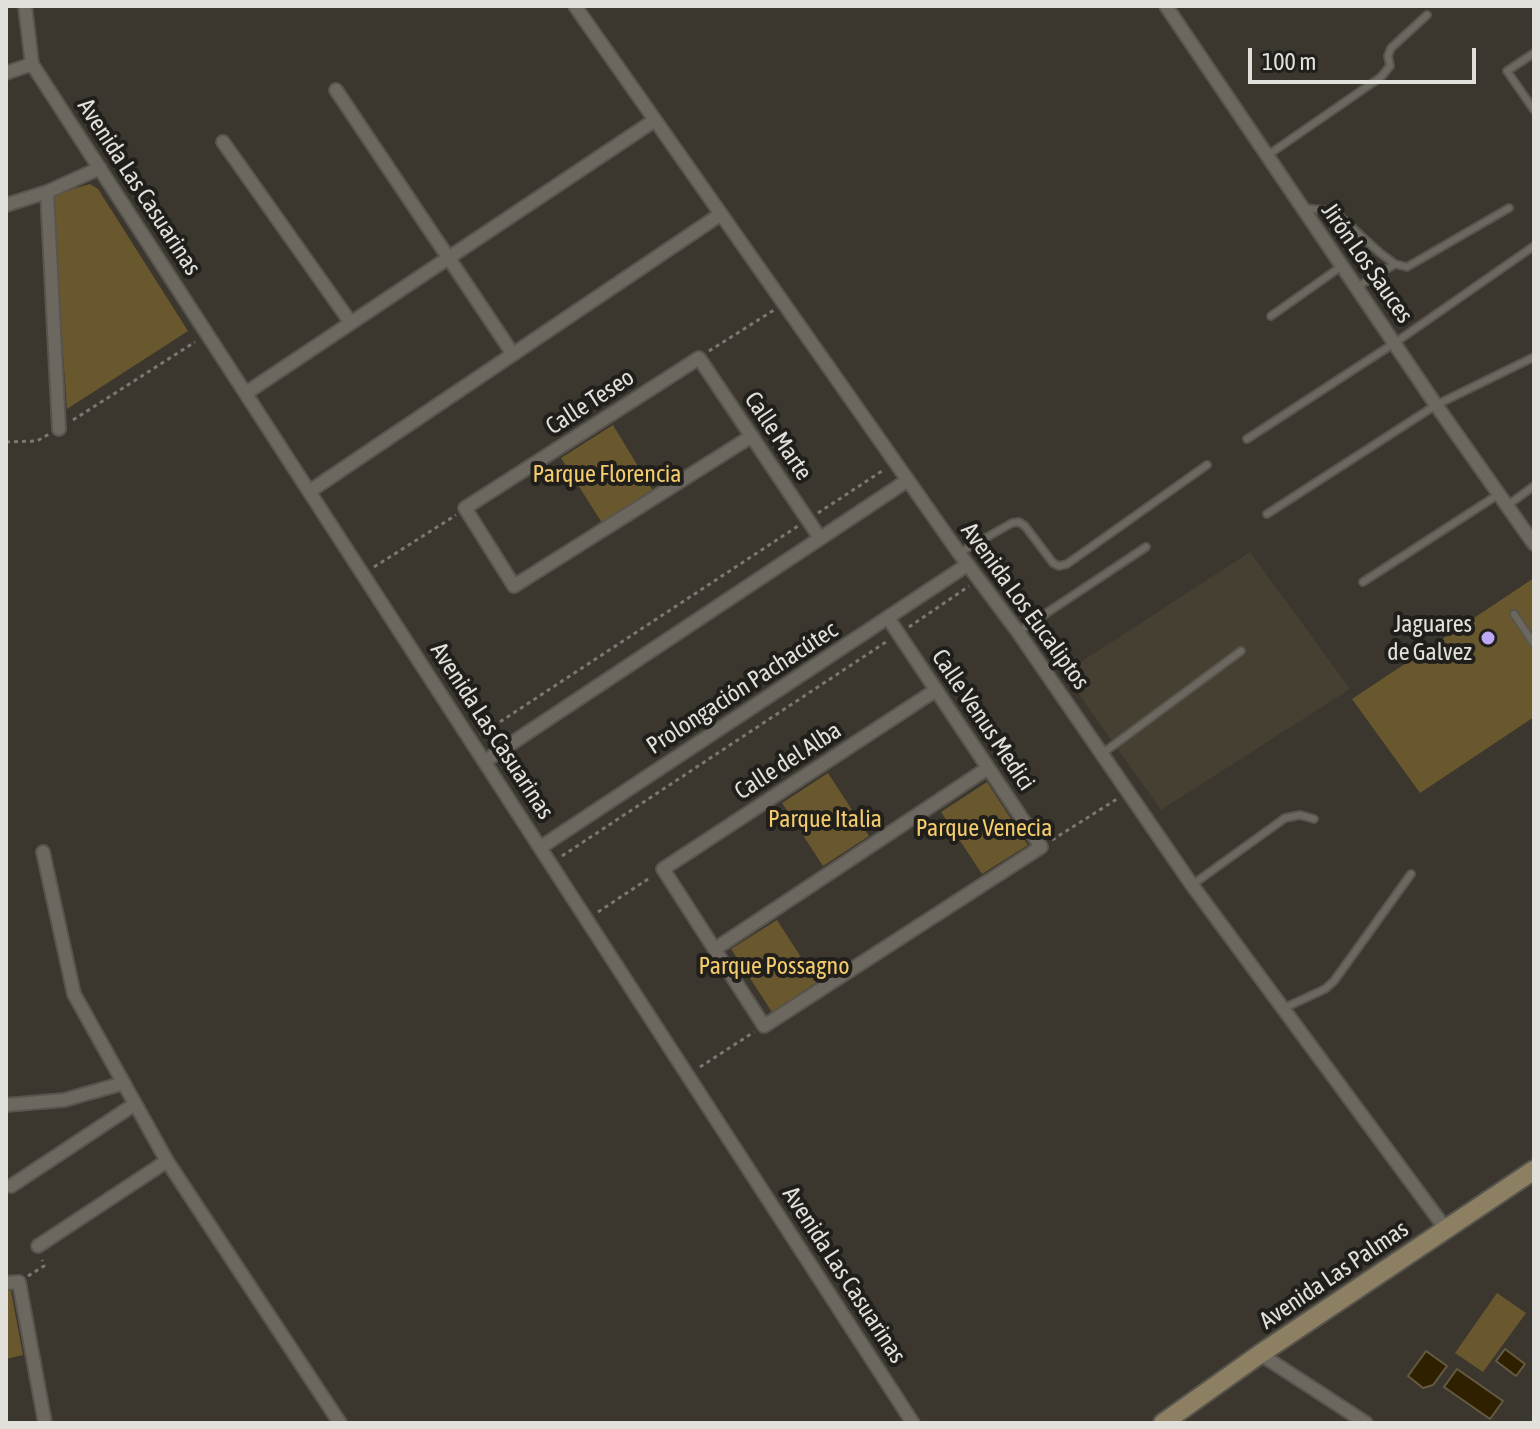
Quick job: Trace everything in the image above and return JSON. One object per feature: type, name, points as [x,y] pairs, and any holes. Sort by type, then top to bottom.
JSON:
[{"type":"main road","name":"Avenida Las Palmas","points":[[1163,1423],[1534,1170]]},
{"type":"street","points":[[6,73],[32,64],[25,6]]},
{"type":"street","name":"Avenida Los Eucaliptos","points":[[575,6],[967,565],[1103,753],[1192,885],[1445,1228]]},
{"type":"street","name":"Jirón Los Sauces","points":[[1166,6],[1436,405],[1534,544]]},
{"type":"street","name":"Avenida Las Casuarinas","points":[[32,64],[913,1423]]},
{"type":"street","points":[[336,90],[513,354]]},
{"type":"street","points":[[246,393],[655,120]]},
{"type":"street","points":[[223,142],[351,323]]},
{"type":"street","points":[[6,205],[47,192],[100,168]]},
{"type":"street","points":[[47,192],[59,429]]},
{"type":"street","points":[[310,491],[721,214]]},
{"type":"street","name":"Calle Marte","points":[[699,358],[820,538]]},
{"type":"street","name":"Calle Teseo","points":[[465,508],[699,358]]},
{"type":"street","points":[[465,508],[514,586],[752,436]]},
{"type":"street","points":[[485,761],[908,480]]},
{"type":"street","name":"Prolongación Pachacútec","points":[[541,847],[967,565]]},
{"type":"street","name":"Calle Venus Medici","points":[[888,618],[1041,847]]},
{"type":"street","name":"Calle del Alba","points":[[663,869],[936,690]]},
{"type":"street","points":[[715,949],[988,768]]},
{"type":"street","points":[[663,869],[764,1026],[1041,847]]},
{"type":"street","points":[[43,852],[74,994],[167,1161],[340,1423]]},
{"type":"street","points":[[6,1105],[64,1100],[124,1083]]},
{"type":"street","points":[[11,1186],[135,1104]]},
{"type":"street","points":[[38,1246],[167,1161]]},
{"type":"street","points":[[12,1283],[45,1423]]},
{"type":"street","points":[[1260,1354],[1366,1423]]},
{"type":"lane","points":[[1268,155],[1381,77],[1390,66],[1388,56],[1391,48],[1427,15]]},
{"type":"lane","points":[[1534,53],[1507,71],[1534,110]]},
{"type":"lane","points":[[1302,208],[1334,211],[1395,264],[1407,267],[1509,208]]},
{"type":"lane","points":[[1247,439],[1396,342],[1534,246]]},
{"type":"lane","points":[[1357,287],[1395,264]]},
{"type":"lane","points":[[1271,316],[1342,266]]},
{"type":"lane","points":[[1267,514],[1436,405],[1534,357]]},
{"type":"lane","points":[[959,553],[1019,522],[1053,563],[1059,566],[1067,564],[1207,465]]},
{"type":"lane","points":[[1507,506],[1534,486]]},
{"type":"lane","points":[[1363,582],[1499,494]]},
{"type":"lane","points":[[1018,632],[1146,547]]},
{"type":"lane","points":[[1514,614],[1534,645]]},
{"type":"lane","points":[[1103,753],[1241,651]]},
{"type":"lane","points":[[1192,885],[1285,818],[1300,815],[1314,819]]},
{"type":"lane","points":[[1282,1009],[1325,989],[1334,981],[1411,874]]},
{"type":"path","points":[[699,358],[784,303]]},
{"type":"path","points":[[6,442],[37,441],[208,334]]},
{"type":"path","points":[[472,740],[895,462]]},
{"type":"path","points":[[364,574],[465,508]]},
{"type":"path","points":[[552,862],[978,580]]},
{"type":"path","points":[[1041,847],[1127,792]]},
{"type":"path","points":[[588,918],[663,869]]},
{"type":"path","points":[[689,1074],[764,1026]]},
{"type":"path","points":[[12,1283],[44,1266],[38,1246]]},
{"type":"shaded area","points":[[1250,552],[1350,689],[1161,810],[1064,673]]},
{"type":"shaded area","points":[[1505,1349],[1525,1364],[1516,1376],[1496,1361]]},
{"type":"shaded area","points":[[1426,1351],[1447,1366],[1433,1385],[1423,1388],[1408,1376]]},
{"type":"shaded area","points":[[1457,1369],[1503,1401],[1490,1419],[1444,1387]]},
{"type":"green space","points":[[90,184],[98,189],[188,331],[67,409],[52,202],[56,194]]},
{"type":"green space","name":"Parque Florencia","points":[[613,425],[653,491],[602,523],[561,458]]},
{"type":"green space","name":"Jaguares de Galvez","points":[[1534,578],[1534,717],[1420,793],[1352,699]]},
{"type":"green space","name":"Parque Italia","points":[[828,773],[869,836],[823,866],[782,803]]},
{"type":"green space","name":"Parque Venecia","points":[[987,782],[1028,845],[982,874],[941,812]]},
{"type":"green space","name":"Parque Possagno","points":[[777,920],[817,982],[772,1012],[731,949]]},
{"type":"green space","points":[[6,1291],[11,1291],[23,1355],[6,1359]]},
{"type":"green space","points":[[1497,1293],[1526,1313],[1483,1372],[1455,1353]]},
{"type":"place","name":"Jaguares de Galvez","points":[[1488,638]]}]
